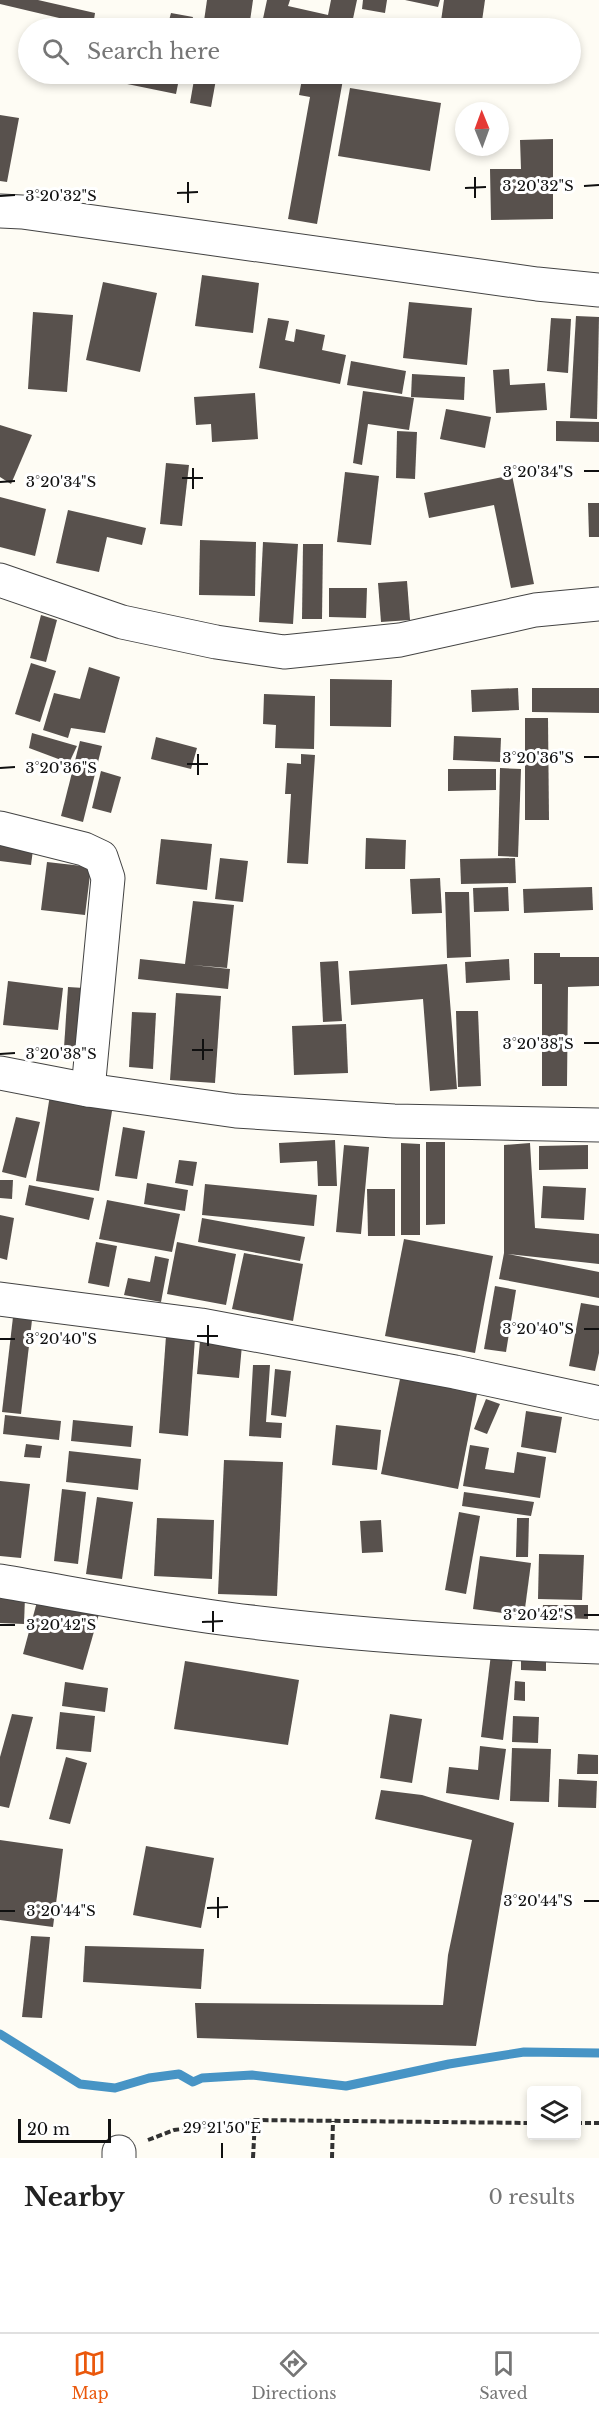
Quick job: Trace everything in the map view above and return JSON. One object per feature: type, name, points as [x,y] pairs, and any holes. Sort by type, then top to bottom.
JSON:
[{"type":"street","points":[[0,211],[22,212],[537,284],[599,290]]},
{"type":"street","points":[[0,580],[122,622],[216,642],[284,652],[400,640],[535,610],[599,604]]},
{"type":"street","points":[[0,828],[84,849],[101,857],[108,878],[88,1090]]},
{"type":"street","points":[[0,1073],[88,1090],[236,1111],[394,1121],[599,1125]]},
{"type":"street","points":[[0,1299],[201,1325],[455,1372],[599,1403]]},
{"type":"street","points":[[0,1581],[228,1619],[407,1637],[599,1647]]},
{"type":"path","points":[[253,2158],[255,2120]]},
{"type":"path","points":[[119,2155],[174,2130],[255,2120],[527,2123]]},
{"type":"path","points":[[332,2158],[333,2121]]},
{"type":"path","points":[[581,2123],[599,2123]]},
{"type":"building","points":[[0,0],[38,0],[95,13],[94,18],[59,18],[0,4]]},
{"type":"building","points":[[207,0],[253,0],[250,18],[204,18]]},
{"type":"building","points":[[267,0],[290,0],[288,6],[328,15],[331,0],[357,0],[353,18],[263,18]]},
{"type":"building","points":[[363,0],[387,0],[385,13],[362,9]]},
{"type":"building","points":[[405,0],[440,0],[438,7]]},
{"type":"building","points":[[444,0],[485,0],[482,18],[441,18]]},
{"type":"building","points":[[171,13],[193,17],[193,18],[170,18]]},
{"type":"building","points":[[127,84],[178,84],[176,94]]},
{"type":"building","points":[[193,84],[215,84],[211,107],[190,103]]},
{"type":"building","points":[[301,84],[342,84],[317,224],[288,219],[310,97],[299,95]]},
{"type":"building","points":[[350,88],[441,103],[430,171],[338,156]]},
{"type":"building","points":[[0,115],[19,118],[7,182],[0,181]]},
{"type":"building","points":[[553,139],[553,219],[491,220],[490,169],[521,169],[520,140]]},
{"type":"building","points":[[202,275],[259,283],[253,333],[195,326]]},
{"type":"building","points":[[103,282],[157,293],[140,372],[86,360]]},
{"type":"building","points":[[409,302],[472,308],[467,365],[403,358]]},
{"type":"building","points":[[33,312],[73,315],[67,392],[28,389]]},
{"type":"building","points":[[576,316],[599,317],[597,419],[570,418]]},
{"type":"building","points":[[268,318],[289,321],[285,340],[294,342],[296,329],[325,335],[322,350],[346,355],[340,384],[259,368]]},
{"type":"building","points":[[551,318],[571,319],[568,373],[547,371]]},
{"type":"building","points":[[351,361],[406,371],[402,394],[347,385]]},
{"type":"building","points":[[509,369],[510,385],[545,383],[547,410],[496,413],[493,370]]},
{"type":"building","points":[[412,374],[465,377],[464,400],[411,397]]},
{"type":"building","points":[[363,391],[414,398],[409,430],[368,424],[362,465],[353,463]]},
{"type":"building","points":[[255,393],[258,439],[212,442],[211,424],[196,425],[194,397]]},
{"type":"building","points":[[446,409],[491,417],[485,448],[440,439]]},
{"type":"building","points":[[556,421],[599,422],[599,442],[556,441]]},
{"type":"building","points":[[0,425],[32,435],[11,484],[0,477]]},
{"type":"building","points":[[397,431],[417,432],[415,479],[396,478]]},
{"type":"building","points":[[166,463],[189,465],[182,526],[160,524]]},
{"type":"building","points":[[345,472],[379,476],[371,545],[337,542]]},
{"type":"building","points":[[512,475],[534,584],[511,588],[494,505],[429,518],[424,493]]},
{"type":"building","points":[[0,497],[46,509],[35,556],[0,547]]},
{"type":"building","points":[[588,503],[599,503],[599,537],[589,537]]},
{"type":"building","points":[[68,510],[146,528],[142,545],[107,537],[99,572],[56,563]]},
{"type":"building","points":[[200,540],[256,542],[255,596],[199,595]]},
{"type":"building","points":[[263,542],[298,544],[293,624],[259,622]]},
{"type":"building","points":[[303,544],[323,544],[322,619],[302,619]]},
{"type":"building","points":[[407,581],[410,620],[381,622],[378,583]]},
{"type":"building","points":[[329,588],[367,588],[366,618],[329,617]]},
{"type":"building","points":[[41,615],[57,620],[46,662],[30,658]]},
{"type":"building","points":[[31,663],[56,671],[40,722],[15,714]]},
{"type":"building","points":[[89,667],[120,677],[105,733],[71,728],[68,738],[43,730],[54,693],[80,699]]},
{"type":"building","points":[[330,679],[392,680],[391,727],[330,726]]},
{"type":"building","points":[[518,688],[519,710],[472,712],[471,690]]},
{"type":"building","points":[[532,688],[599,688],[599,713],[532,712]]},
{"type":"building","points":[[264,694],[315,696],[314,749],[275,748],[276,725],[263,724]]},
{"type":"building","points":[[525,718],[548,718],[549,820],[525,820]]},
{"type":"building","points":[[32,733],[77,746],[69,763],[29,748]]},
{"type":"building","points":[[454,736],[501,738],[500,762],[453,760]]},
{"type":"building","points":[[156,737],[197,748],[191,769],[151,759]]},
{"type":"building","points":[[80,741],[102,746],[83,822],[61,816]]},
{"type":"building","points":[[301,754],[315,755],[308,864],[287,863],[291,794],[285,794],[287,763],[301,764]]},
{"type":"building","points":[[500,768],[521,769],[518,857],[498,856]]},
{"type":"building","points":[[448,769],[496,769],[496,790],[448,791]]},
{"type":"building","points":[[101,771],[121,777],[111,813],[92,808]]},
{"type":"building","points":[[0,838],[34,842],[31,865],[0,861]]},
{"type":"building","points":[[366,838],[406,840],[405,869],[365,869]]},
{"type":"building","points":[[161,839],[212,844],[207,890],[156,884]]},
{"type":"building","points":[[220,858],[248,861],[243,902],[215,899]]},
{"type":"building","points":[[515,858],[516,883],[461,884],[460,859]]},
{"type":"building","points":[[47,862],[91,867],[85,915],[41,910]]},
{"type":"building","points":[[440,878],[442,913],[412,914],[410,879]]},
{"type":"building","points":[[508,887],[509,911],[474,912],[473,888]]},
{"type":"building","points":[[592,887],[593,910],[524,913],[523,889]]},
{"type":"building","points":[[445,892],[469,892],[471,957],[447,958]]},
{"type":"building","points":[[193,901],[234,905],[227,968],[192,965],[230,969],[228,989],[138,979],[140,959],[185,964]]},
{"type":"building","points":[[534,953],[560,953],[560,957],[599,957],[599,986],[568,987],[567,1086],[542,1086],[542,984],[534,984]]},
{"type":"building","points":[[509,959],[510,980],[466,983],[465,962]]},
{"type":"building","points":[[338,961],[342,1021],[323,1022],[320,962]]},
{"type":"building","points":[[447,964],[457,1089],[430,1091],[423,999],[351,1005],[349,971]]},
{"type":"building","points":[[8,981],[63,988],[58,1030],[3,1025]]},
{"type":"building","points":[[68,987],[84,988],[80,1050],[64,1048]]},
{"type":"building","points":[[176,993],[221,996],[215,1083],[170,1080]]},
{"type":"building","points":[[456,1011],[478,1011],[481,1086],[458,1087]]},
{"type":"building","points":[[132,1012],[156,1013],[153,1069],[129,1067]]},
{"type":"building","points":[[346,1024],[348,1073],[294,1075],[292,1026]]},
{"type":"building","points":[[51,1089],[114,1099],[99,1191],[36,1181]]},
{"type":"building","points":[[16,1117],[40,1122],[26,1178],[2,1172]]},
{"type":"building","points":[[123,1127],[145,1131],[137,1179],[115,1176]]},
{"type":"building","points":[[335,1140],[337,1186],[318,1186],[317,1161],[280,1163],[279,1143]]},
{"type":"building","points":[[426,1142],[445,1142],[445,1224],[426,1225]]},
{"type":"building","points":[[401,1143],[420,1144],[420,1235],[401,1235]]},
{"type":"building","points":[[530,1143],[535,1228],[599,1234],[599,1264],[508,1254],[599,1272],[599,1298],[499,1279],[504,1253],[504,1145]]},
{"type":"building","points":[[344,1145],[369,1147],[361,1234],[336,1232]]},
{"type":"building","points":[[588,1145],[588,1169],[539,1170],[539,1146]]},
{"type":"building","points":[[179,1160],[197,1162],[193,1186],[175,1183]]},
{"type":"building","points":[[0,1180],[13,1180],[12,1199],[0,1198]]},
{"type":"building","points":[[147,1183],[188,1190],[185,1211],[144,1204]]},
{"type":"building","points":[[205,1184],[317,1195],[314,1226],[202,1215]]},
{"type":"building","points":[[29,1185],[94,1198],[89,1220],[25,1205]]},
{"type":"building","points":[[543,1186],[586,1188],[584,1220],[541,1218]]},
{"type":"building","points":[[367,1189],[395,1189],[395,1236],[368,1236]]},
{"type":"building","points":[[107,1200],[180,1214],[172,1252],[99,1239]]},
{"type":"building","points":[[0,1215],[14,1218],[7,1260],[0,1258]]},
{"type":"building","points":[[202,1218],[305,1237],[300,1261],[198,1242]]},
{"type":"building","points":[[404,1239],[493,1256],[475,1353],[385,1336]]},
{"type":"building","points":[[96,1242],[117,1246],[109,1287],[88,1283]]},
{"type":"building","points":[[177,1242],[236,1254],[226,1305],[167,1294]]},
{"type":"building","points":[[244,1253],[303,1264],[293,1321],[232,1309]]},
{"type":"building","points":[[155,1256],[169,1259],[161,1302],[124,1295],[128,1278],[150,1282]]},
{"type":"building","points":[[495,1286],[516,1290],[506,1352],[484,1349]]},
{"type":"building","points":[[581,1303],[599,1306],[599,1353],[595,1371],[569,1366]]},
{"type":"building","points":[[13,1317],[32,1320],[21,1414],[2,1412]]},
{"type":"building","points":[[166,1336],[195,1338],[188,1436],[159,1433]]},
{"type":"building","points":[[200,1341],[242,1345],[239,1378],[197,1374]]},
{"type":"building","points":[[253,1365],[270,1365],[266,1422],[282,1423],[281,1438],[249,1436]]},
{"type":"building","points":[[275,1369],[291,1371],[286,1417],[271,1415]]},
{"type":"building","points":[[401,1374],[478,1389],[458,1489],[381,1474]]},
{"type":"building","points":[[486,1399],[500,1404],[487,1434],[474,1429]]},
{"type":"building","points":[[526,1411],[562,1417],[556,1453],[521,1447]]},
{"type":"building","points":[[5,1415],[61,1421],[59,1440],[3,1434]]},
{"type":"building","points":[[73,1420],[133,1426],[131,1447],[71,1441]]},
{"type":"building","points":[[336,1425],[381,1430],[377,1470],[332,1465]]},
{"type":"building","points":[[26,1444],[42,1446],[40,1458],[24,1457]]},
{"type":"building","points":[[470,1445],[489,1448],[485,1469],[514,1473],[517,1452],[546,1457],[540,1498],[463,1486]]},
{"type":"building","points":[[69,1451],[141,1459],[138,1490],[66,1482]]},
{"type":"building","points":[[224,1460],[283,1462],[277,1596],[218,1594]]},
{"type":"building","points":[[0,1481],[30,1484],[21,1558],[0,1556]]},
{"type":"building","points":[[62,1489],[86,1492],[78,1564],[54,1561]]},
{"type":"building","points":[[464,1492],[534,1502],[531,1516],[462,1506]]},
{"type":"building","points":[[97,1497],[133,1502],[122,1579],[86,1574]]},
{"type":"building","points":[[459,1512],[480,1516],[466,1594],[445,1590]]},
{"type":"building","points":[[157,1518],[214,1520],[212,1579],[154,1576]]},
{"type":"building","points":[[517,1518],[529,1518],[528,1557],[516,1557]]},
{"type":"building","points":[[381,1520],[383,1552],[362,1553],[360,1521]]},
{"type":"building","points":[[539,1554],[584,1555],[582,1600],[538,1599]]},
{"type":"building","points":[[480,1556],[531,1563],[524,1616],[473,1609]]},
{"type":"building","points":[[0,1596],[25,1597],[24,1624],[0,1623]]},
{"type":"building","points":[[38,1598],[99,1614],[83,1670],[23,1654]]},
{"type":"building","points":[[543,1605],[588,1605],[588,1619],[542,1617]]},
{"type":"building","points":[[491,1654],[513,1657],[503,1740],[481,1737]]},
{"type":"building","points":[[521,1655],[546,1656],[546,1671],[521,1670]]},
{"type":"building","points":[[185,1661],[299,1680],[288,1745],[174,1729]]},
{"type":"building","points":[[515,1681],[525,1682],[525,1701],[514,1700]]},
{"type":"building","points":[[65,1682],[108,1688],[105,1712],[62,1706]]},
{"type":"building","points":[[60,1712],[95,1716],[91,1752],[56,1749]]},
{"type":"building","points":[[12,1714],[33,1717],[9,1808],[0,1806],[0,1757]]},
{"type":"building","points":[[390,1714],[422,1719],[412,1783],[380,1778]]},
{"type":"building","points":[[513,1716],[539,1717],[538,1743],[512,1742]]},
{"type":"building","points":[[480,1746],[506,1749],[499,1800],[446,1793],[449,1767],[478,1770]]},
{"type":"building","points":[[512,1748],[551,1749],[549,1802],[510,1801]]},
{"type":"building","points":[[578,1754],[598,1755],[598,1774],[577,1774]]},
{"type":"building","points":[[66,1757],[87,1763],[70,1824],[49,1819]]},
{"type":"building","points":[[559,1779],[597,1781],[596,1808],[558,1807]]},
{"type":"building","points":[[381,1790],[422,1795],[514,1823],[476,2046],[197,2038],[195,2003],[443,2005],[448,1955],[472,1840],[375,1819]]},
{"type":"building","points":[[0,1840],[63,1849],[53,1927],[0,1920]]},
{"type":"building","points":[[146,1846],[214,1858],[201,1928],[133,1915]]},
{"type":"building","points":[[31,1936],[50,1937],[42,2018],[22,2017]]},
{"type":"building","points":[[85,1946],[204,1949],[201,1989],[83,1982]]},
{"type":"waterway","points":[[0,2034],[80,2084],[115,2088],[149,2078],[179,2074],[193,2082],[202,2078],[252,2075],[346,2086],[449,2064],[524,2052],[599,2053]]}]
